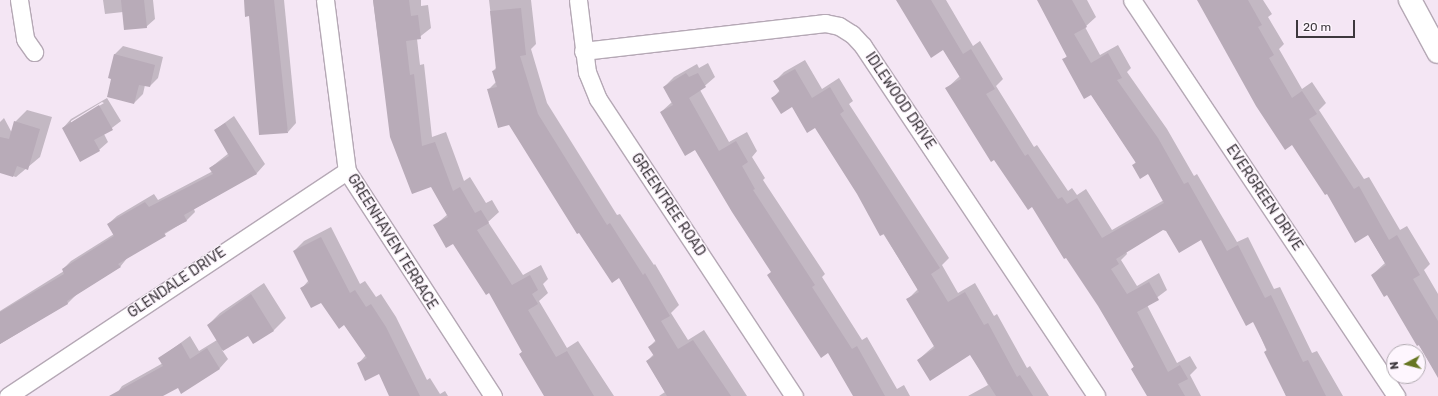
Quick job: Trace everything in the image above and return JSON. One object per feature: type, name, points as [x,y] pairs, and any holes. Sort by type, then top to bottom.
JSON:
[{"type":"highway","points":[[1410,0],[1438,52]]},
{"type":"street","points":[[19,0],[25,39],[34,52]]},
{"type":"street","name":"GREENHAVEN TERRACE","points":[[325,0],[347,171],[493,396]]},
{"type":"street","name":"GREENTREE ROAD","points":[[578,0],[587,72],[598,99],[794,396]]},
{"type":"street","name":"EVERGREEN DRIVE","points":[[1132,0],[1396,396]]},
{"type":"street","name":"IDLEWOOD DRIVE","points":[[584,51],[825,23],[840,26],[852,34],[863,46],[1096,396]]},
{"type":"street","name":"GLENDALE DRIVE","points":[[8,396],[347,171]]},
{"type":"building","points":[[121,0],[144,0],[147,28],[124,30]]},
{"type":"building","points":[[244,0],[274,0],[288,133],[259,135],[249,16],[245,17]]},
{"type":"building","points":[[373,0],[409,0],[411,16],[418,15],[421,39],[406,41],[410,75],[414,74],[422,146],[435,142],[453,191],[460,187],[475,213],[481,210],[489,223],[477,230],[512,285],[530,275],[538,290],[532,294],[538,304],[528,310],[556,357],[567,351],[594,396],[544,396],[519,354],[522,352],[489,293],[486,295],[453,244],[446,248],[433,225],[448,217],[431,187],[412,194],[390,137]]},
{"type":"building","points":[[896,0],[931,0],[963,54],[971,49],[995,89],[986,94],[1025,156],[1028,154],[1058,199],[1062,197],[1067,204],[1077,198],[1102,238],[1164,203],[1148,174],[1140,179],[1132,165],[1136,163],[1091,95],[1084,99],[1062,59],[1067,57],[1037,0],[1072,0],[1087,27],[1074,34],[1091,63],[1108,53],[1122,78],[1117,80],[1158,138],[1184,184],[1188,182],[1227,251],[1238,245],[1265,298],[1271,295],[1303,362],[1308,360],[1326,396],[1286,396],[1264,352],[1267,350],[1253,322],[1246,326],[1201,240],[1179,253],[1166,231],[1163,230],[1116,259],[1119,264],[1111,269],[1127,294],[1149,282],[1159,300],[1137,312],[1168,372],[1180,365],[1188,379],[1178,384],[1185,396],[1147,396],[1131,369],[1134,367],[1098,306],[1066,258],[1064,259],[1032,207],[1028,210],[994,160],[991,162],[945,88],[961,79],[943,50],[931,58]]},
{"type":"building","points":[[1197,0],[1248,0],[1262,25],[1258,27],[1274,55],[1269,58],[1292,98],[1302,91],[1317,114],[1309,119],[1354,189],[1359,186],[1389,240],[1397,235],[1420,275],[1413,279],[1438,321],[1438,378],[1426,357],[1426,344],[1416,344],[1387,295],[1384,297],[1371,275],[1386,265],[1368,235],[1355,243],[1327,194],[1325,195],[1292,145],[1285,150],[1256,106]]},
{"type":"building","points":[[521,8],[526,55],[520,56],[538,114],[607,225],[610,223],[643,275],[645,273],[670,316],[661,321],[678,349],[693,340],[731,396],[667,396],[646,361],[654,356],[648,347],[656,342],[619,278],[612,283],[579,233],[577,234],[509,125],[498,128],[487,89],[497,87],[492,71],[496,70],[490,11]]},
{"type":"building","points":[[114,54],[155,65],[150,87],[139,85],[134,104],[107,97],[111,79],[108,78]]},
{"type":"building","points":[[795,69],[812,98],[830,87],[844,111],[840,114],[940,268],[931,274],[948,302],[965,292],[984,325],[988,323],[1017,377],[1020,375],[1033,396],[996,396],[970,355],[930,381],[917,360],[935,348],[906,299],[919,292],[884,234],[880,236],[857,194],[815,128],[807,133],[792,107],[781,114],[771,98],[780,92],[773,81]]},
{"type":"building","points":[[686,73],[689,77],[698,73],[706,87],[689,98],[719,151],[736,141],[748,162],[742,166],[755,189],[753,190],[815,285],[812,287],[852,349],[857,346],[885,396],[853,396],[828,353],[821,358],[767,275],[771,272],[732,212],[695,150],[685,156],[660,112],[673,105],[663,87]]},
{"type":"building","points":[[99,105],[113,130],[94,140],[100,151],[80,162],[62,128]]},
{"type":"building","points":[[14,121],[40,129],[28,170],[17,166],[13,177],[0,173],[0,137],[9,139]]},
{"type":"building","points":[[225,123],[257,174],[184,215],[187,221],[164,233],[166,236],[118,264],[121,267],[67,301],[68,304],[0,344],[0,312],[64,274],[62,269],[114,236],[107,224],[145,202],[149,207],[213,174],[209,168],[229,156],[214,130]]},
{"type":"building","points":[[321,237],[350,293],[355,290],[366,307],[371,304],[386,327],[420,396],[389,396],[379,374],[365,381],[357,363],[367,358],[344,325],[339,329],[321,303],[311,308],[300,288],[309,283],[293,251]]},
{"type":"building","points":[[251,294],[274,331],[253,344],[248,336],[223,351],[207,325]]},
{"type":"building","points":[[181,343],[190,359],[207,348],[220,369],[181,394],[178,388],[163,396],[109,396],[163,366],[158,358]]}]
